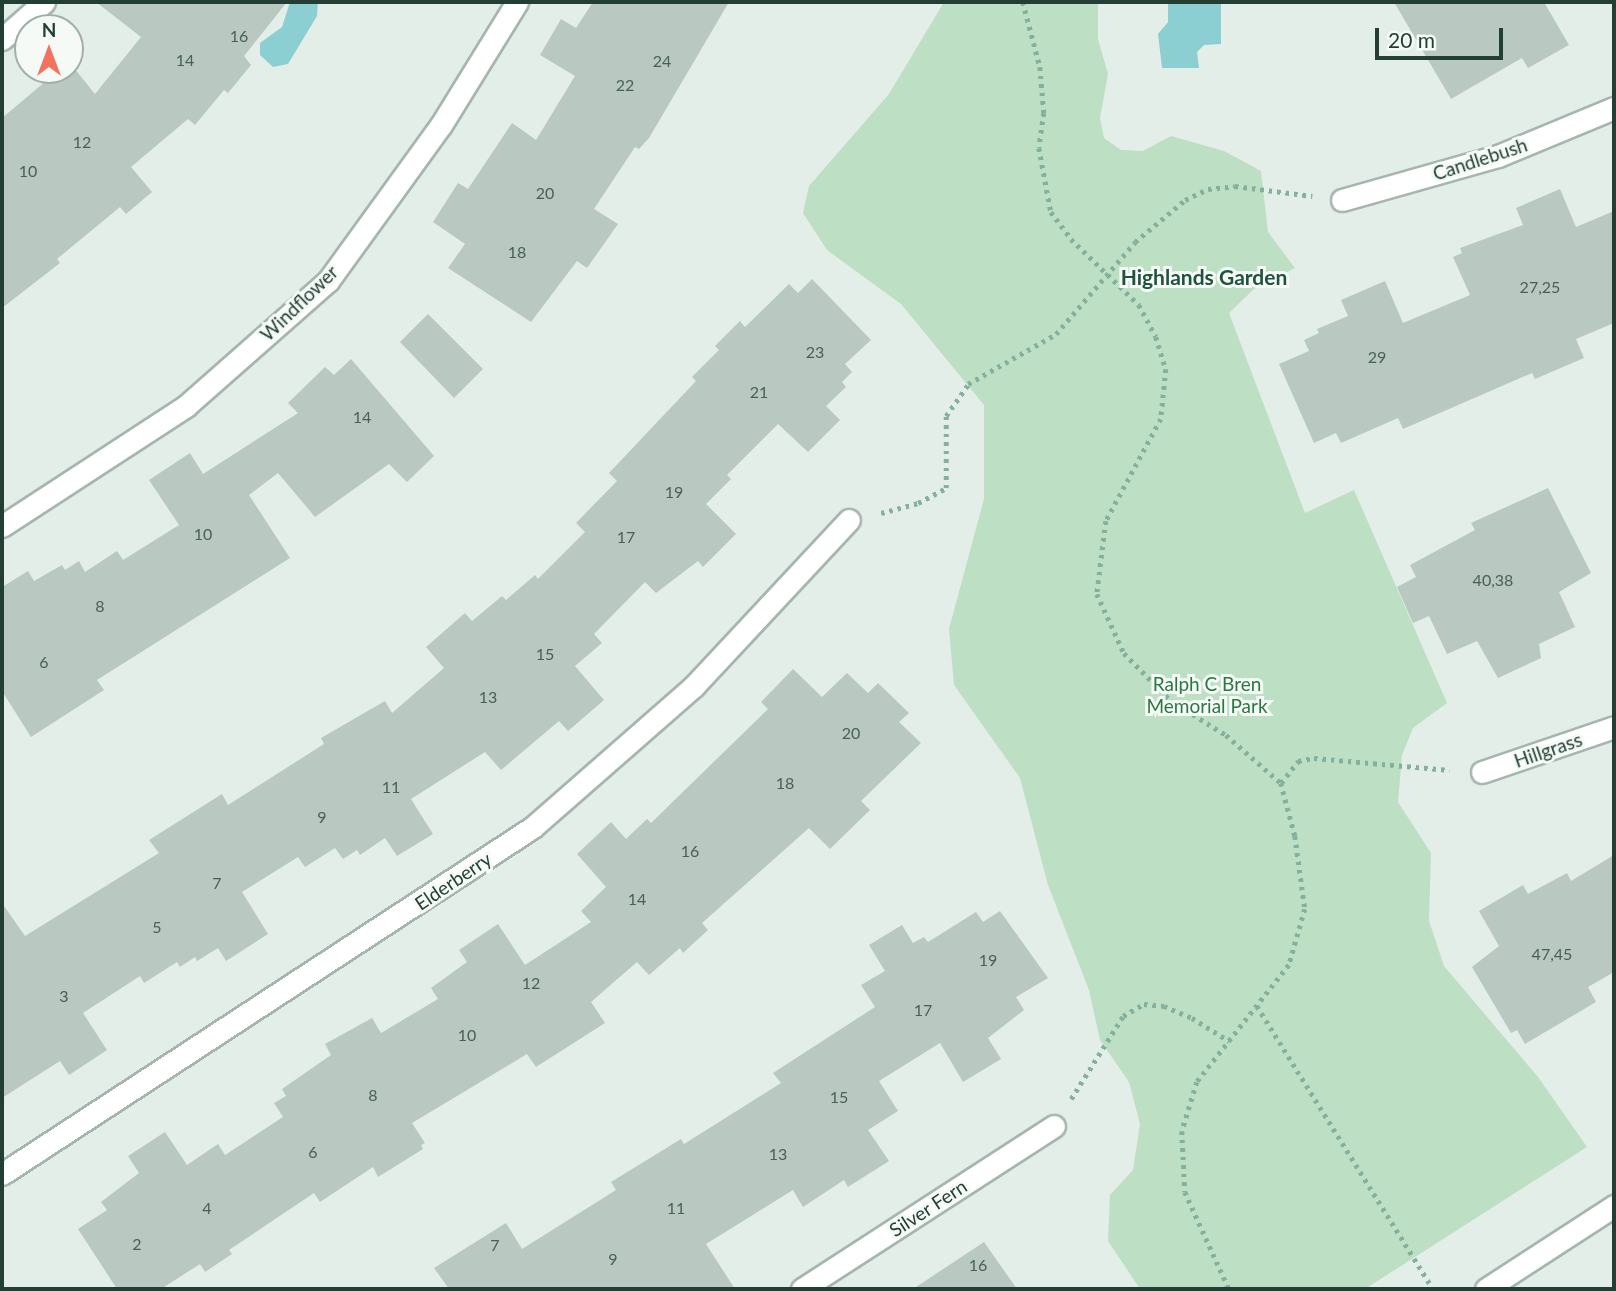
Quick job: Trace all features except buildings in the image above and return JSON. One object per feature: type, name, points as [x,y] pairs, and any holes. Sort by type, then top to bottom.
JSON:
[{"type":"street","points":[[2,39],[44,2]]},
{"type":"street","name":"Windflower","points":[[2,526],[186,407],[328,281],[441,125],[517,2]]},
{"type":"street","name":"Candlebush","points":[[1342,200],[1498,156],[1614,108]]},
{"type":"street","name":"Elderberry","points":[[2,1174],[533,827],[694,686],[849,520]]},
{"type":"street","name":"Hillgrass","points":[[1482,772],[1614,727]]},
{"type":"street","name":"Silver Fern","points":[[803,1289],[1054,1126]]},
{"type":"street","points":[[1486,1289],[1614,1206]]},
{"type":"path","points":[[1023,2],[1040,67],[1044,113],[1039,148],[1051,212],[1139,305],[1156,337],[1166,369],[1161,419],[1106,521],[1097,594],[1124,653],[1162,692],[1226,735],[1281,783],[1295,836],[1306,909],[1289,965],[1197,1082],[1182,1131],[1185,1192],[1229,1289]]},
{"type":"path","points":[[849,520],[918,503],[946,488],[946,416],[968,384],[1056,334],[1107,273],[1162,217],[1208,189],[1235,186],[1342,200]]},
{"type":"path","points":[[1281,783],[1298,761],[1314,758],[1482,772]]},
{"type":"path","points":[[1054,1126],[1123,1016],[1144,1004],[1164,1006],[1192,1018],[1229,1041]]},
{"type":"path","points":[[1257,1006],[1433,1289]]},
{"type":"green space","name":"Ralph C Bren Memorial Park","points":[[944,2],[1098,2],[1098,39],[1108,74],[1100,118],[1104,138],[1121,150],[1143,151],[1171,136],[1224,151],[1261,171],[1268,232],[1295,268],[1254,289],[1229,313],[1305,513],[1354,490],[1447,703],[1413,728],[1402,755],[1398,802],[1431,853],[1429,921],[1444,966],[1538,1077],[1587,1147],[1365,1289],[1140,1289],[1108,1241],[1110,1195],[1133,1170],[1140,1124],[1129,1082],[1100,1040],[1089,990],[1048,885],[1020,778],[954,685],[949,629],[984,499],[984,405],[901,304],[827,250],[803,213],[809,186],[889,94]]},
{"type":"water","points":[[290,2],[318,2],[317,16],[288,64],[273,67],[260,55],[260,43],[282,27]]},
{"type":"water","points":[[1168,2],[1221,4],[1221,44],[1204,45],[1197,52],[1199,68],[1162,68],[1158,34],[1168,22]]},
{"type":"district","name":"Highlands Garden","points":[[1204,277]]}]
